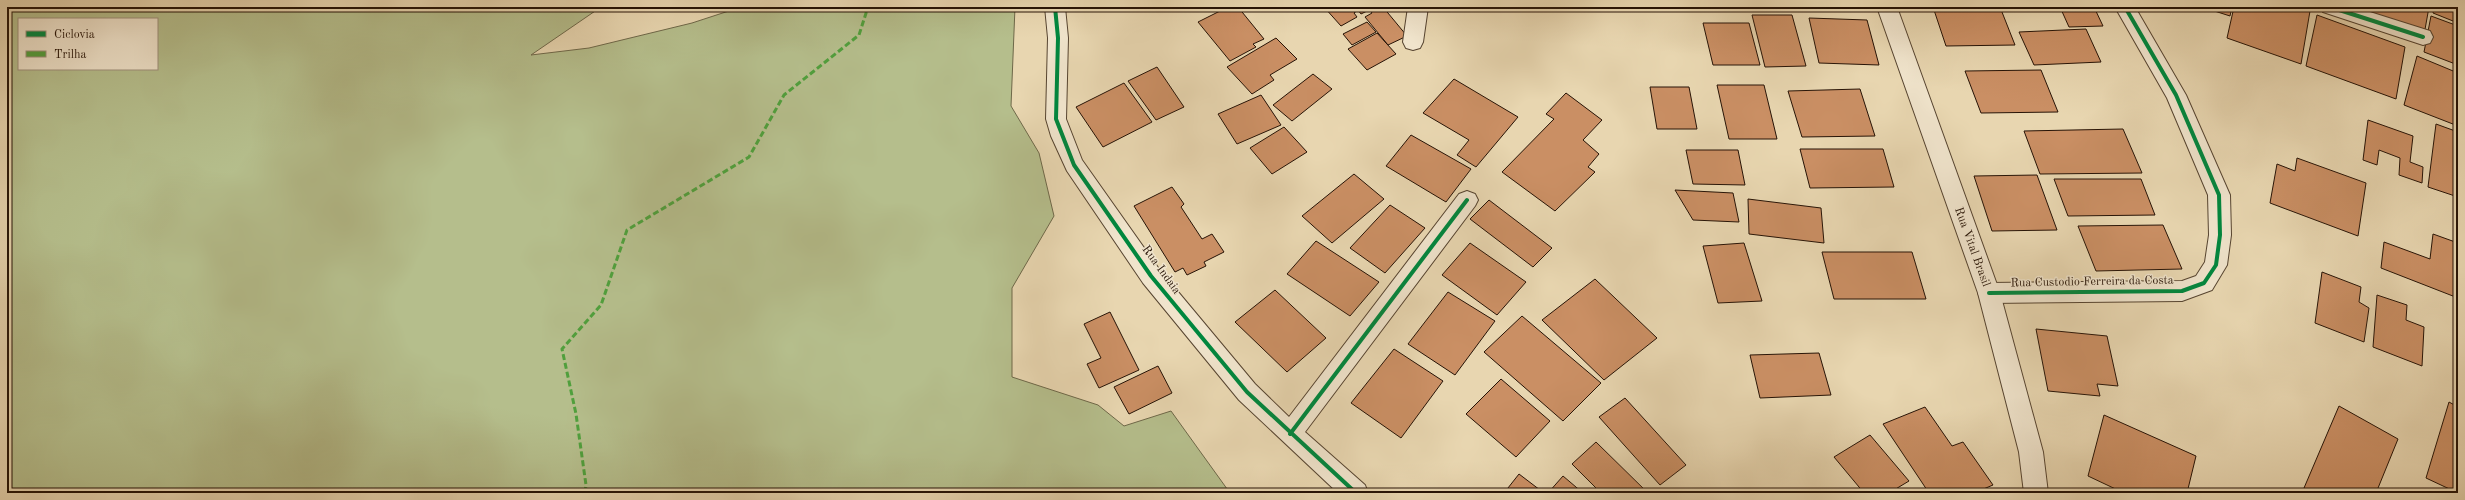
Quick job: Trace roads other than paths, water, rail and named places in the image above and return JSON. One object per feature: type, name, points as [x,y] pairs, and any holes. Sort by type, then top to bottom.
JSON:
[{"type":"street","name":"Rua Indaia","points":[[1055,7],[1058,38],[1056,119],[1061,136],[1074,164],[1151,276],[1247,392],[1290,434],[1356,493]]},
{"type":"street","points":[[1413,42],[1418,7]]},
{"type":"street","name":"Rua Vital Brasil","points":[[1887,7],[1989,293],[2031,452],[2036,493]]},
{"type":"street","name":"Rua Custodio Ferreira da Costa","points":[[1989,293],[2182,290],[2204,283],[2216,265],[2220,235],[2219,195],[2201,149],[2176,95],[2125,7]]},
{"type":"street","points":[[2330,7],[2423,37]]},
{"type":"street","points":[[1290,434],[1467,200]]}]
